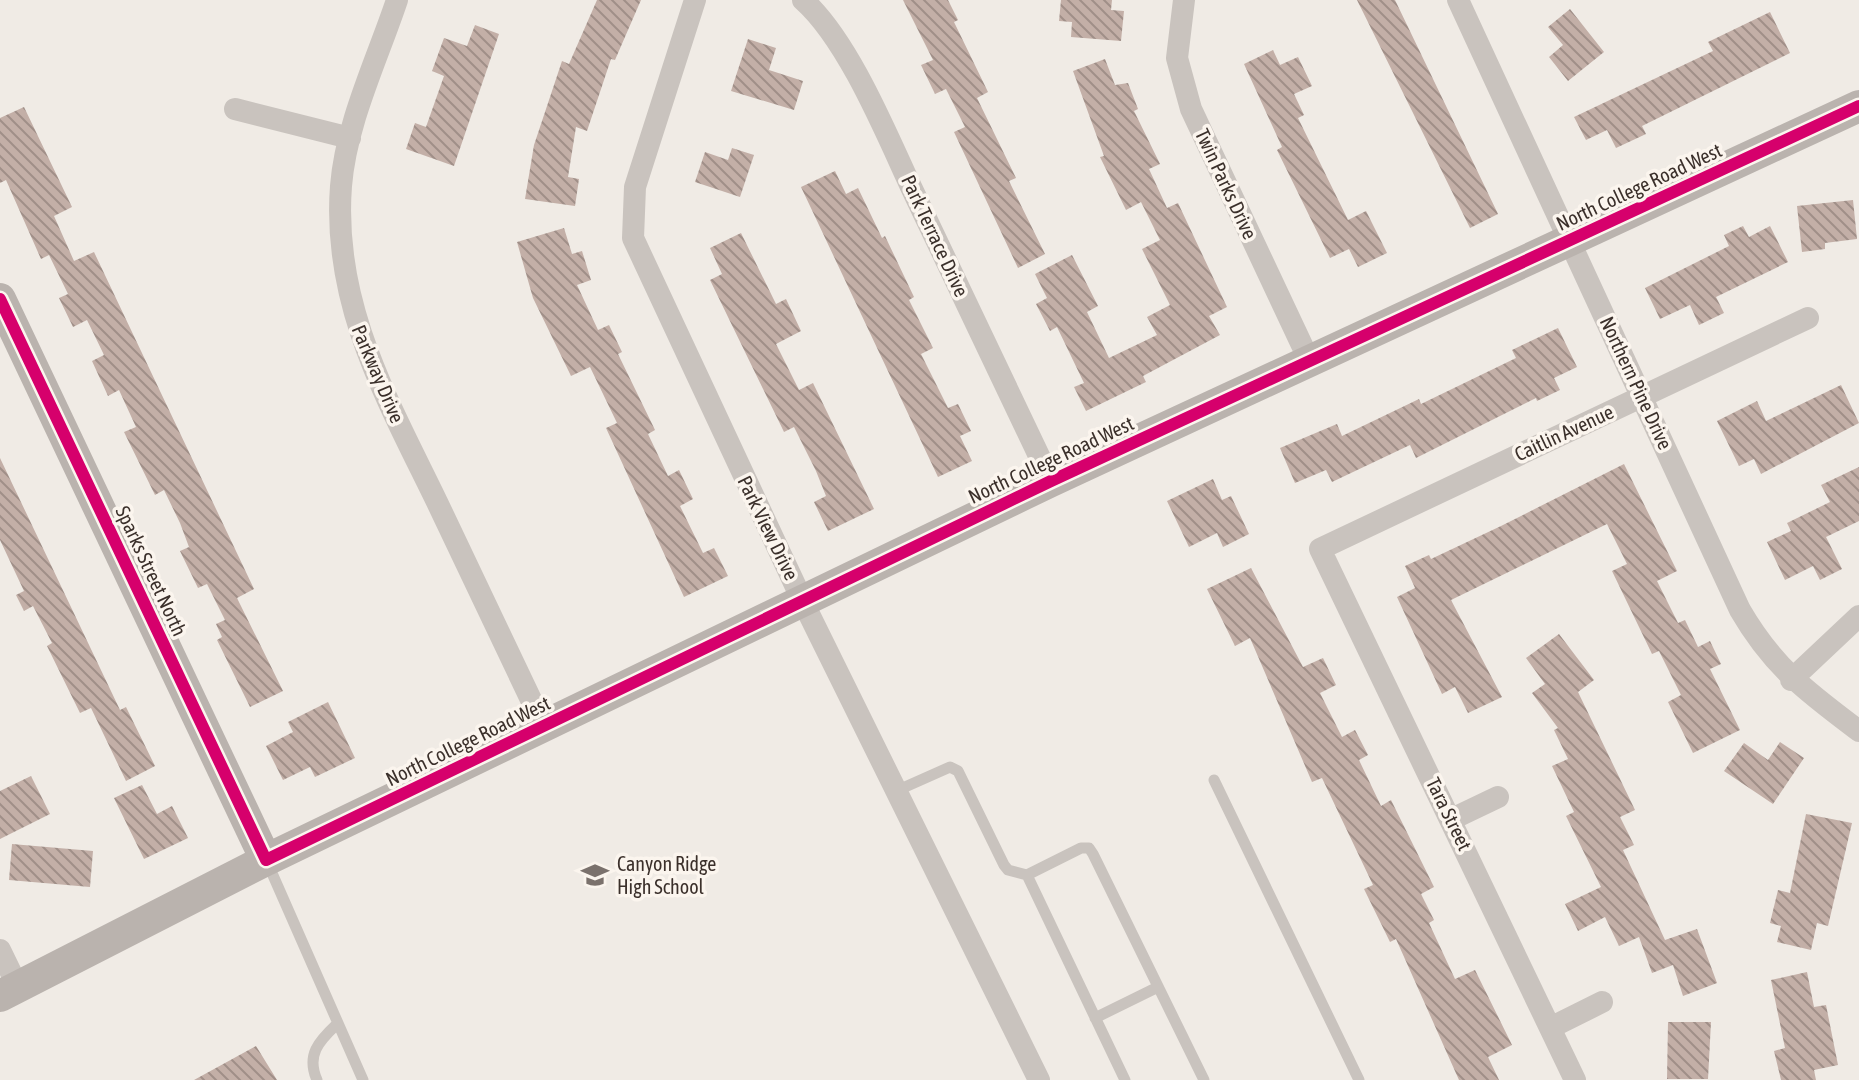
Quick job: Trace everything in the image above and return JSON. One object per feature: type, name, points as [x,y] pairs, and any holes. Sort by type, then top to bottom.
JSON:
[{"type":"street","name":"Parkway Drive","points":[[397,0],[350,138],[341,186],[342,267],[355,322],[544,727]]},
{"type":"street","name":"Park View Drive","points":[[695,0],[635,187],[633,238],[803,602],[1039,1080]]},
{"type":"street","name":"Park Terrace Drive","points":[[803,0],[816,12],[840,48],[883,127],[1051,481]]},
{"type":"street","name":"Twin Parks Drive","points":[[1184,0],[1177,58],[1191,109],[1309,360]]},
{"type":"street","name":"Northern Pine Drive","points":[[1458,0],[1740,610],[1758,641],[1791,680],[1859,731]]},
{"type":"street","name":"North College Road West","points":[[8,990],[266,860],[1051,481],[1859,106]]},
{"type":"street","points":[[235,109],[350,138]]},
{"type":"street","name":"Sparks Street North","points":[[0,299],[266,860]]},
{"type":"street","name":"Caitlin Avenue","points":[[1320,549],[1808,318]]},
{"type":"street","name":"Tara Street","points":[[1320,549],[1575,1080]]},
{"type":"street","points":[[1791,680],[1859,616]]},
{"type":"street","points":[[1452,819],[1498,797]]},
{"type":"street","points":[[0,950],[8,990]]},
{"type":"street","points":[[1550,1028],[1602,1002]]},
{"type":"lane","points":[[896,791],[950,767],[958,771],[1008,870],[1027,875],[1089,848],[1204,1080]]},
{"type":"lane","points":[[1214,780],[1359,1080]]},
{"type":"lane","points":[[266,860],[336,1025],[363,1080]]},
{"type":"lane","points":[[1027,875],[1125,1080]]},
{"type":"lane","points":[[1095,1018],[1158,987]]},
{"type":"lane","points":[[317,1080],[312,1068],[316,1045],[336,1025]]},
{"type":"building","points":[[597,0],[641,0],[615,60],[611,59],[587,131],[576,127],[568,177],[579,179],[575,206],[525,199],[534,145],[562,61],[569,64]]},
{"type":"building","points":[[903,0],[948,0],[958,20],[954,22],[988,92],[977,98],[1016,178],[1009,181],[1045,254],[1018,268],[954,132],[965,127],[946,89],[935,94],[921,65],[933,60]]},
{"type":"building","points":[[1061,0],[1112,0],[1111,10],[1124,11],[1121,41],[1071,37],[1072,22],[1059,21]]},
{"type":"building","points":[[1357,0],[1395,0],[1498,214],[1470,228]]},
{"type":"building","points":[[1570,9],[1604,52],[1568,81],[1549,57],[1563,45],[1548,27]]},
{"type":"building","points":[[1770,12],[1790,53],[1642,126],[1646,134],[1616,148],[1607,130],[1586,140],[1574,117],[1713,51],[1708,42]]},
{"type":"building","points":[[475,25],[499,34],[454,166],[406,149],[415,123],[426,127],[444,76],[432,71],[444,38],[467,46]]},
{"type":"building","points":[[748,39],[776,48],[769,70],[803,81],[794,110],[731,91]]},
{"type":"building","points":[[1273,50],[1280,65],[1298,57],[1312,86],[1294,94],[1304,115],[1298,118],[1348,220],[1366,211],[1387,253],[1358,267],[1349,249],[1330,258],[1277,150],[1282,147],[1244,64]]},
{"type":"building","points":[[1105,59],[1115,85],[1128,83],[1138,109],[1134,111],[1160,164],[1149,169],[1167,208],[1178,203],[1227,307],[1209,316],[1220,335],[1143,376],[1146,382],[1086,411],[1074,387],[1084,383],[1057,327],[1050,331],[1036,304],[1047,298],[1035,274],[1072,255],[1098,306],[1087,312],[1109,358],[1157,335],[1147,317],[1170,305],[1142,249],[1160,240],[1141,202],[1126,210],[1100,157],[1104,156],[1073,71]]},
{"type":"building","points":[[24,107],[72,207],[54,216],[74,261],[94,252],[254,589],[237,598],[283,691],[250,707],[217,640],[222,637],[216,624],[225,620],[207,584],[198,588],[180,551],[189,547],[180,523],[164,490],[155,495],[124,432],[136,427],[119,390],[108,396],[92,361],[104,355],[87,320],[73,327],[59,298],[68,294],[49,255],[41,259],[6,180],[0,183],[0,118]]},
{"type":"building","points":[[732,148],[754,155],[740,197],[695,182],[705,152],[728,160]]},
{"type":"building","points":[[835,171],[846,194],[858,188],[882,238],[885,236],[914,297],[909,300],[933,348],[921,354],[948,408],[958,404],[971,431],[960,436],[972,461],[938,477],[801,187]]},
{"type":"building","points":[[1853,200],[1857,239],[1825,243],[1825,249],[1802,252],[1797,206]]},
{"type":"building","points":[[1743,226],[1749,237],[1770,226],[1788,262],[1716,297],[1724,313],[1699,325],[1690,305],[1660,319],[1645,288],[1729,246],[1724,235]]},
{"type":"building","points":[[564,228],[572,254],[582,251],[591,280],[577,285],[598,330],[609,325],[622,352],[618,354],[655,430],[648,434],[668,476],[679,470],[693,499],[680,506],[703,553],[714,548],[728,576],[684,597],[606,428],[617,423],[590,367],[571,376],[533,298],[517,242]]},
{"type":"building","points":[[741,233],[776,304],[786,299],[801,331],[776,344],[799,390],[813,383],[874,509],[828,531],[814,502],[826,496],[816,471],[794,427],[784,432],[710,280],[722,274],[710,248]]},
{"type":"building","points":[[1558,328],[1577,367],[1554,378],[1560,390],[1537,401],[1536,398],[1416,458],[1410,445],[1332,482],[1326,470],[1295,483],[1280,448],[1337,424],[1342,436],[1419,399],[1421,404],[1516,358],[1512,350]]},
{"type":"building","points":[[1841,385],[1859,423],[1761,474],[1754,459],[1739,466],[1717,421],[1757,401],[1766,421]]},
{"type":"building","points":[[0,458],[120,710],[126,707],[155,766],[126,781],[91,708],[80,713],[47,646],[52,643],[33,606],[24,611],[16,595],[24,591],[0,540]]},
{"type":"building","points":[[1624,464],[1677,571],[1657,581],[1678,623],[1685,620],[1698,647],[1710,641],[1721,664],[1710,669],[1740,730],[1693,753],[1668,702],[1681,695],[1659,651],[1652,654],[1612,571],[1627,564],[1607,524],[1451,600],[1502,697],[1468,713],[1455,687],[1442,694],[1397,597],[1415,588],[1405,566],[1429,555],[1431,559]]},
{"type":"building","points":[[1859,467],[1859,521],[1826,537],[1842,569],[1820,580],[1813,566],[1785,580],[1767,542],[1791,531],[1787,523],[1830,502],[1821,485]]},
{"type":"building","points":[[1213,479],[1222,500],[1231,496],[1249,534],[1223,547],[1217,533],[1189,547],[1167,501]]},
{"type":"building","points":[[1251,568],[1303,667],[1323,658],[1336,685],[1320,693],[1342,737],[1355,730],[1368,755],[1359,760],[1381,806],[1391,800],[1434,887],[1421,894],[1434,920],[1429,923],[1455,979],[1475,970],[1512,1045],[1488,1057],[1499,1080],[1459,1080],[1396,939],[1390,942],[1364,889],[1373,885],[1322,778],[1312,782],[1250,638],[1235,646],[1207,589]]},
{"type":"building","points":[[1559,634],[1594,680],[1578,692],[1635,810],[1620,817],[1634,845],[1623,850],[1665,940],[1697,929],[1717,983],[1683,996],[1673,965],[1652,973],[1639,937],[1619,946],[1605,917],[1578,931],[1565,904],[1601,887],[1566,816],[1574,812],[1552,766],[1568,759],[1554,730],[1558,728],[1532,693],[1545,684],[1526,658]]},
{"type":"building","points":[[328,702],[355,758],[315,777],[310,767],[283,780],[266,746],[293,732],[288,722]]},
{"type":"building","points":[[1780,742],[1804,758],[1773,804],[1724,771],[1744,743],[1768,760]]},
{"type":"building","points":[[31,776],[50,814],[0,839],[0,791]]},
{"type":"building","points":[[142,785],[157,814],[172,806],[188,838],[144,859],[114,798]]},
{"type":"building","points":[[1806,814],[1852,823],[1828,926],[1817,923],[1811,950],[1777,942],[1781,926],[1770,923],[1778,890],[1790,893]]},
{"type":"building","points":[[12,844],[93,851],[90,887],[9,880]]},
{"type":"building","points":[[1807,972],[1814,1007],[1826,1005],[1838,1065],[1814,1070],[1816,1080],[1781,1080],[1774,1051],[1785,1048],[1771,980]]},
{"type":"building","points":[[1668,1022],[1711,1022],[1708,1079],[1667,1079]]},
{"type":"building","points":[[256,1046],[277,1080],[194,1080]]},
{"type":"cycle path","points":[[0,299],[266,860],[1051,481],[1859,106]]},
{"type":"place","name":"Canyon Ridge High School","points":[[595,875]]}]
